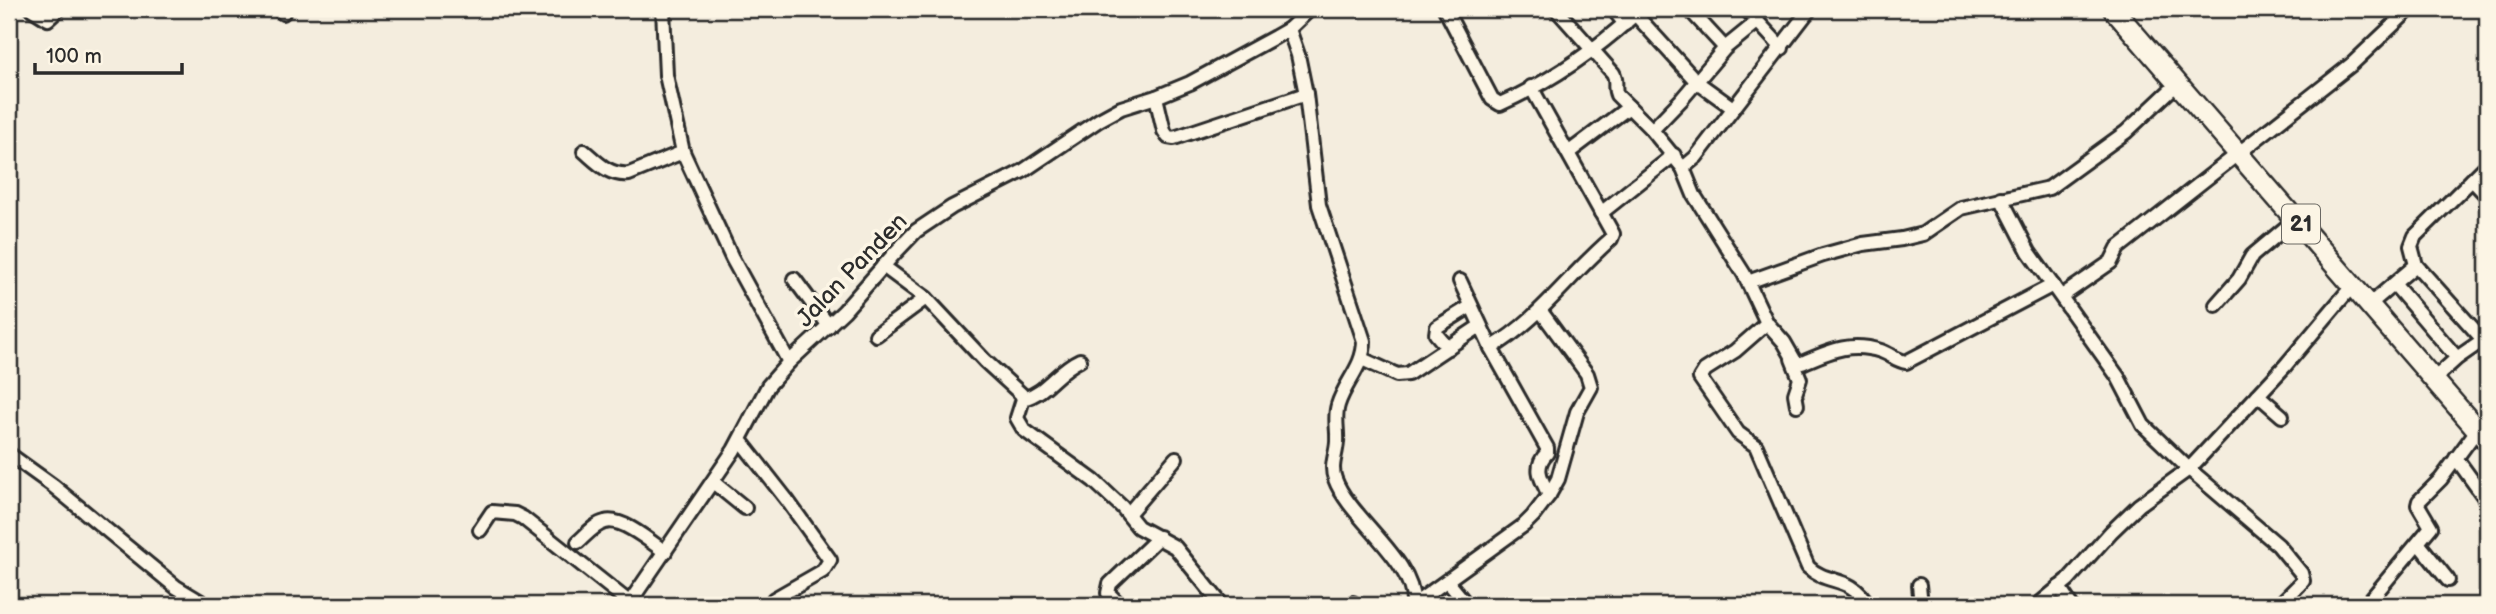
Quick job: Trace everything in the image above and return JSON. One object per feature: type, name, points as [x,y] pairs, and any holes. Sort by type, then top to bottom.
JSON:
[{"type":"highway","name":"21","points":[[2113,9],[2482,435]]},
{"type":"street","points":[[32,9],[48,19],[59,9]]},
{"type":"street","points":[[663,9],[666,75],[682,152],[732,258],[789,362]]},
{"type":"street","name":"Jalan Panden","points":[[629,604],[740,440],[768,386],[789,362],[844,311],[916,231],[952,207],[1023,171],[1121,108],[1190,83],[1289,29],[1310,9]]},
{"type":"street","points":[[1445,9],[1495,102],[1502,103],[1592,51],[1625,24],[1635,11],[1696,82],[1733,108]]},
{"type":"street","points":[[1556,9],[1613,73],[1617,94],[1652,130],[1683,168],[1694,195],[1726,243],[1767,323],[1784,342],[1800,379],[1795,394],[1797,405]]},
{"type":"street","points":[[1613,9],[1625,24]]},
{"type":"street","points":[[1689,9],[1725,48]]},
{"type":"street","points":[[1746,9],[1782,48]]},
{"type":"street","points":[[2062,296],[2111,262],[2118,248],[2352,64],[2410,9]]},
{"type":"street","points":[[1683,168],[1696,157],[1782,48],[1808,10]]},
{"type":"street","points":[[1652,130],[1725,48],[1757,23]]},
{"type":"street","points":[[1289,29],[1298,55],[1306,94],[1316,193],[1328,236],[1363,335],[1362,359],[1338,404],[1337,444],[1332,470],[1344,497],[1382,541],[1401,570],[1411,591],[1413,605],[1529,521],[1558,479],[1574,421],[1589,393],[1591,382],[1540,310]]},
{"type":"street","points":[[1748,282],[1863,243],[1923,234],[1954,211],[2049,188],[2126,132],[2179,82]]},
{"type":"street","points":[[1491,348],[1514,335],[1611,239],[1612,234],[1531,87]]},
{"type":"street","points":[[1156,97],[1164,131],[1168,137],[1174,138],[1306,94]]},
{"type":"street","points":[[1567,153],[1629,107]]},
{"type":"street","points":[[584,151],[606,169],[620,175],[629,174],[682,152]]},
{"type":"street","points":[[1601,213],[1674,155]]},
{"type":"street","points":[[2434,379],[2457,358],[2485,342],[2416,265],[2411,246],[2415,236],[2487,164]]},
{"type":"street","points":[[2472,180],[2487,196]]},
{"type":"street","points":[[2001,198],[2029,252],[2118,377],[2143,425],[2189,469],[2278,545],[2301,573],[2303,581],[2279,605]]},
{"type":"street","points":[[2216,305],[2239,279],[2252,256],[2296,219]]},
{"type":"street","points":[[2370,304],[2416,265]]},
{"type":"street","points":[[883,266],[926,298],[985,361],[1021,394],[1023,399],[1017,418],[1024,430],[1094,481],[1138,527],[1175,547],[1222,605]]},
{"type":"street","points":[[794,279],[829,326]]},
{"type":"street","points":[[1460,281],[1491,348],[1547,448],[1547,453],[1538,467],[1549,495]]},
{"type":"street","points":[[1792,359],[1802,363],[1837,348],[1862,347],[1881,351],[1906,362],[2053,285]]},
{"type":"street","points":[[2038,605],[2139,505],[2189,469],[2258,395],[2353,285]]},
{"type":"street","points":[[2395,285],[2457,358]]},
{"type":"street","points":[[876,335],[926,298]]},
{"type":"street","points":[[1448,348],[1436,334],[1437,327],[1471,306]]},
{"type":"street","points":[[1767,323],[1735,351],[1705,370],[1700,378],[1738,433],[1756,446],[1808,567],[1815,573],[1855,587],[1868,605]]},
{"type":"street","points":[[1362,359],[1403,375],[1414,371],[1480,326]]},
{"type":"street","points":[[1023,399],[1038,395],[1058,373],[1080,360]]},
{"type":"street","points":[[2258,395],[2282,416]]},
{"type":"street","points":[[2366,605],[2432,526],[2418,503],[2441,480],[2456,458],[2482,435]]},
{"type":"street","points":[[740,440],[830,560],[823,571],[774,599],[770,605]]},
{"type":"street","points":[[9,454],[52,485],[176,587],[206,605]]},
{"type":"street","points":[[1128,514],[1176,458]]},
{"type":"street","points":[[2456,458],[2487,501]]},
{"type":"street","points":[[713,482],[745,508]]},
{"type":"street","points":[[480,530],[492,512],[515,514],[629,604]]},
{"type":"street","points":[[578,542],[603,522],[612,521],[622,523],[665,552]]},
{"type":"street","points":[[1120,605],[1108,593],[1110,584],[1160,537]]},
{"type":"street","points":[[2419,544],[2448,580]]},
{"type":"street","points":[[1448,582],[1467,605]]},
{"type":"street","points":[[1919,585],[1921,605]]},
{"type":"street","points":[[2059,587],[2071,605]]}]
